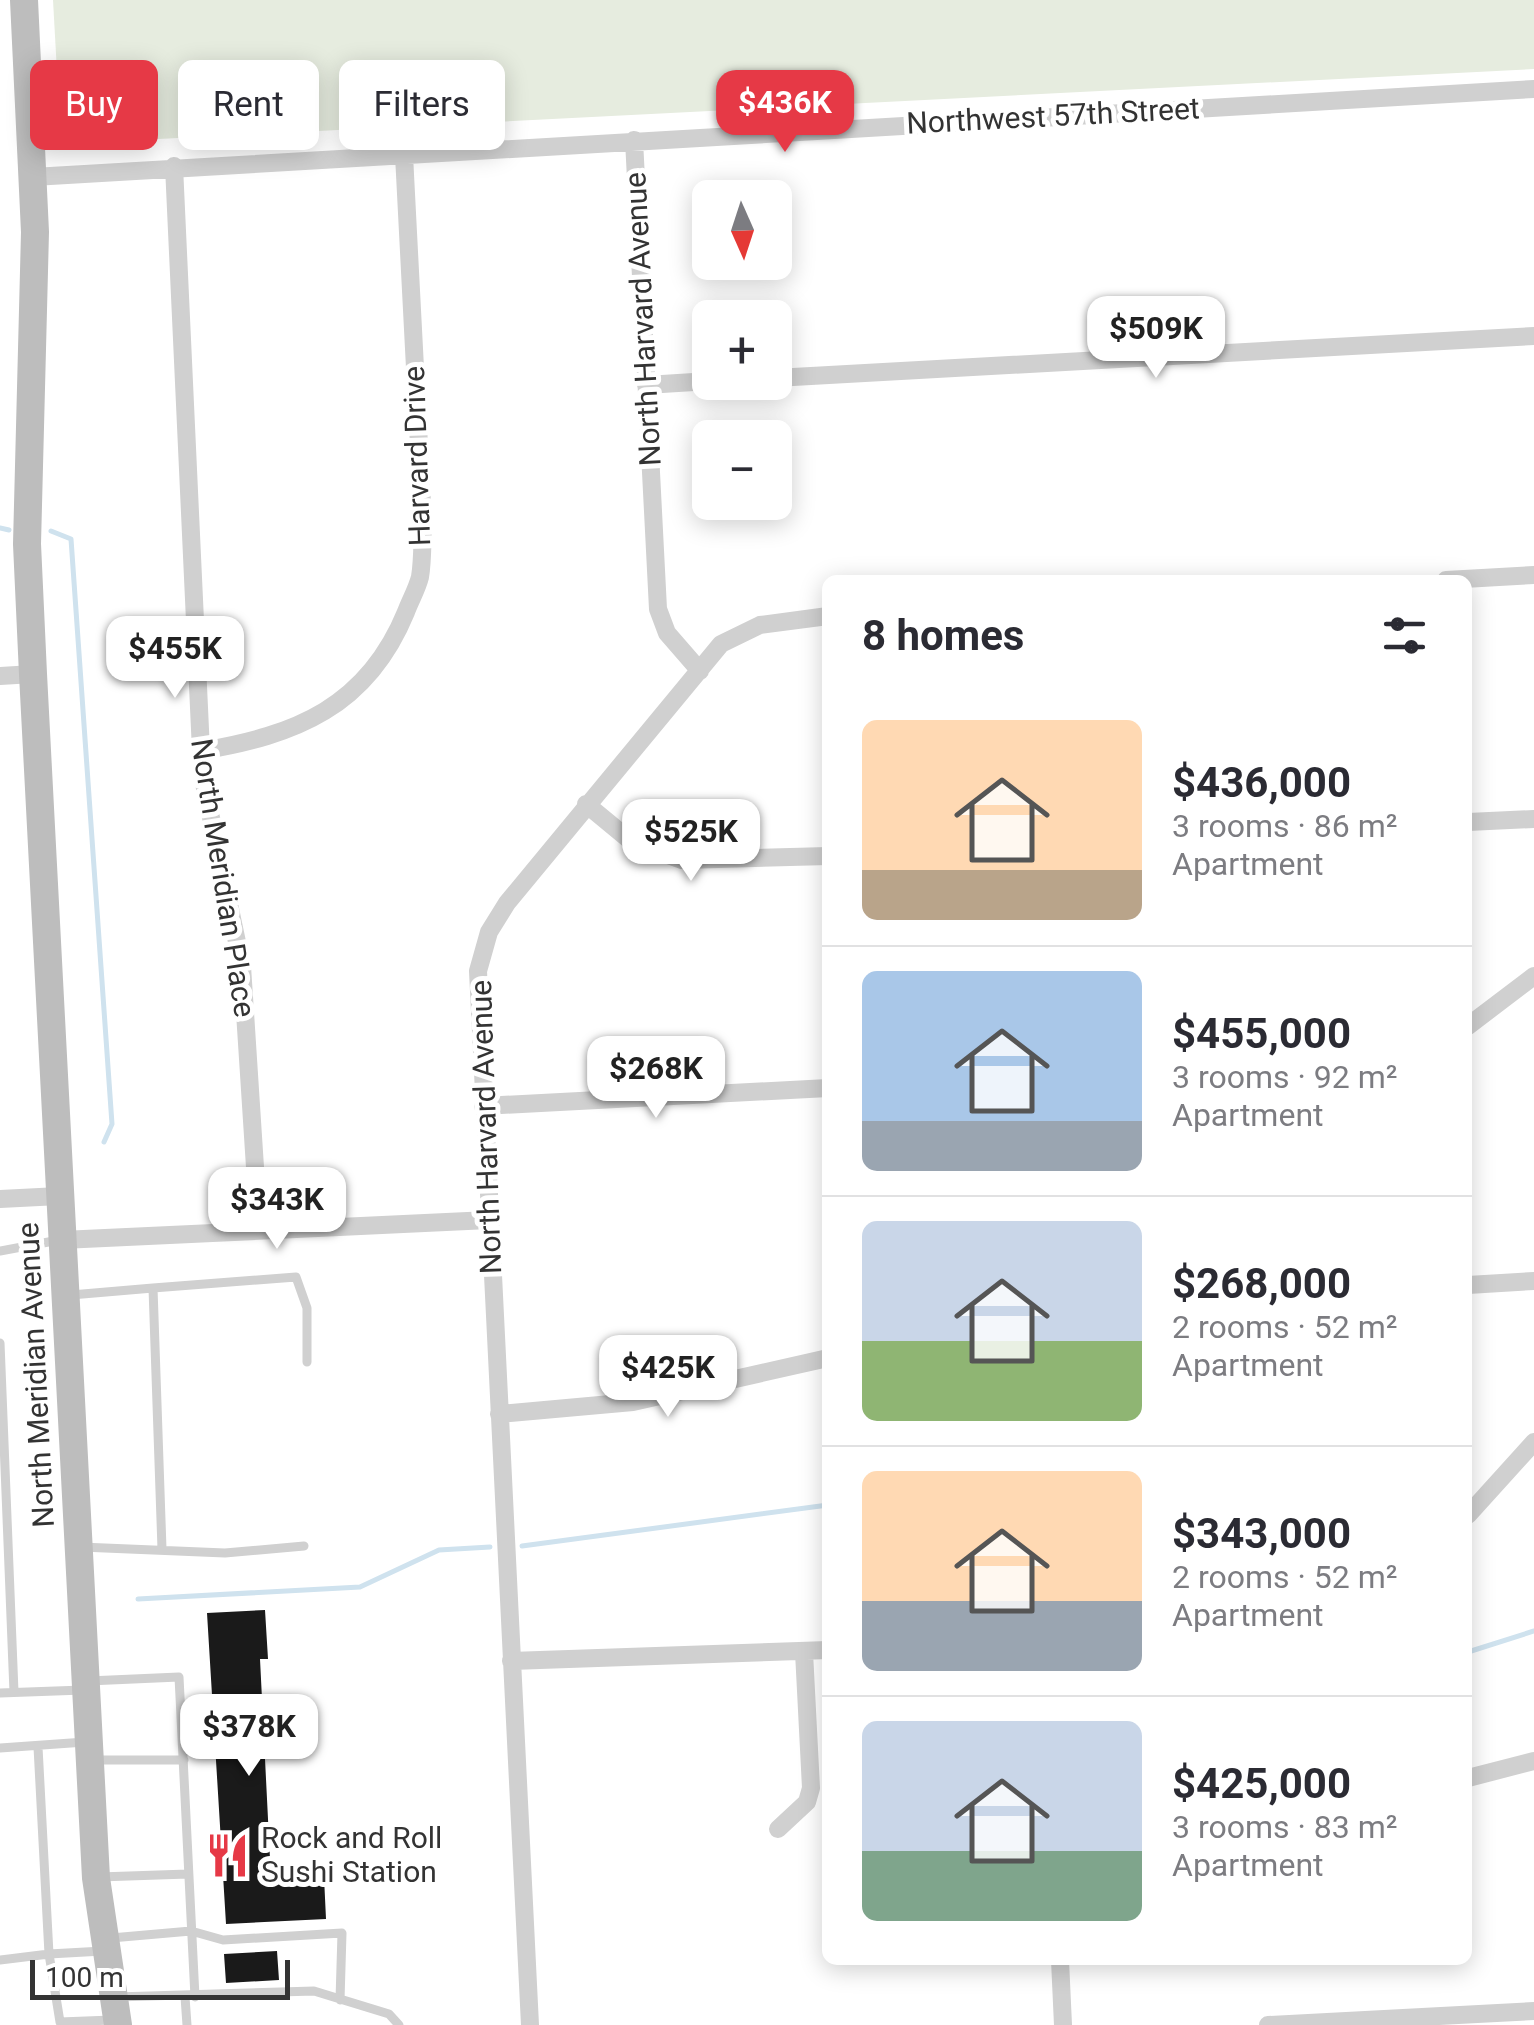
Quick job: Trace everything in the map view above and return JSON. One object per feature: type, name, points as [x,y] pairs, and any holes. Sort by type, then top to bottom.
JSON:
[{"type":"main road","name":"North Meridian Avenue","points":[[24,0],[35,294],[27,544],[96,1878],[116,2014]]},
{"type":"street","name":"Northwest 57th Street","points":[[33,177],[1534,88]]},
{"type":"street","name":"North Harvard Avenue","points":[[530,2025],[477,990],[482,952],[496,918],[586,804],[700,671],[668,633],[658,609],[634,140]]},
{"type":"street","name":"Harvard Drive","points":[[202,751],[261,741],[326,714],[368,676],[393,643],[420,578],[423,523],[404,154]]},
{"type":"street","name":"North Meridian Place","points":[[174,166],[205,789],[242,966],[259,1229]]},
{"type":"street","points":[[792,377],[1534,336]]},
{"type":"street","points":[[646,385],[692,382]]},
{"type":"street","points":[[1472,579],[1534,575]]},
{"type":"street","points":[[700,671],[721,644],[760,625],[822,617]]},
{"type":"street","points":[[0,676],[33,674]]},
{"type":"street","points":[[586,804],[632,842],[682,860],[822,856]]},
{"type":"street","points":[[1472,822],[1534,819]]},
{"type":"street","points":[[1472,1023],[1534,976]]},
{"type":"street","points":[[483,1106],[822,1088]]},
{"type":"street","points":[[0,1199],[59,1196]]},
{"type":"street","points":[[62,1240],[489,1220]]},
{"type":"street","points":[[1472,1285],[1534,1281]]},
{"type":"street","points":[[499,1414],[633,1402],[822,1359]]},
{"type":"street","points":[[1472,1511],[1493,1493],[1534,1442]]},
{"type":"street","points":[[511,1662],[822,1650]]},
{"type":"street","points":[[778,1829],[807,1802],[811,1788],[804,1652]]},
{"type":"street","points":[[1472,1777],[1534,1761]]},
{"type":"street","points":[[1060,1965],[1064,2025]]},
{"type":"street","points":[[1268,2025],[1534,2011]]},
{"type":"lane","points":[[0,1252],[62,1240]]},
{"type":"lane","points":[[65,1296],[296,1277],[307,1308],[307,1362]]},
{"type":"lane","points":[[153,1288],[162,1549]]},
{"type":"lane","points":[[0,1343],[14,1692]]},
{"type":"lane","points":[[78,1546],[225,1553],[304,1546]]},
{"type":"lane","points":[[0,1693],[178,1677],[191,1932],[187,2025]]},
{"type":"lane","points":[[0,1748],[38,1747],[184,1760]]},
{"type":"lane","points":[[38,1747],[49,1954],[60,2022],[190,1997],[314,1991],[389,2014],[399,2025]]},
{"type":"lane","points":[[96,1878],[188,1874]]},
{"type":"lane","points":[[0,1960],[191,1932],[223,1940],[342,1933],[340,2000]]},
{"type":"shaded area","points":[[53,0],[1534,0],[1534,69],[505,121],[505,60],[339,60],[339,130],[319,131],[319,60],[178,60],[178,138],[158,139],[158,60],[56,60]]},
{"type":"building","points":[[265,1610],[268,1659],[260,1659],[271,1879],[324,1877],[326,1919],[226,1924],[207,1613]]},
{"type":"building","points":[[277,1951],[279,1980],[226,1983],[224,1954]]},
{"type":"waterway","points":[[0,528],[9,530]]},
{"type":"waterway","points":[[51,531],[71,539],[112,1124],[104,1142]]},
{"type":"waterway","points":[[522,1546],[822,1506]]},
{"type":"waterway","points":[[138,1599],[360,1587],[439,1550],[490,1547]]},
{"type":"waterway","points":[[1472,1651],[1534,1631]]},
{"type":"place","name":"Rock and Roll Sushi Station","points":[[228,1855]]}]
